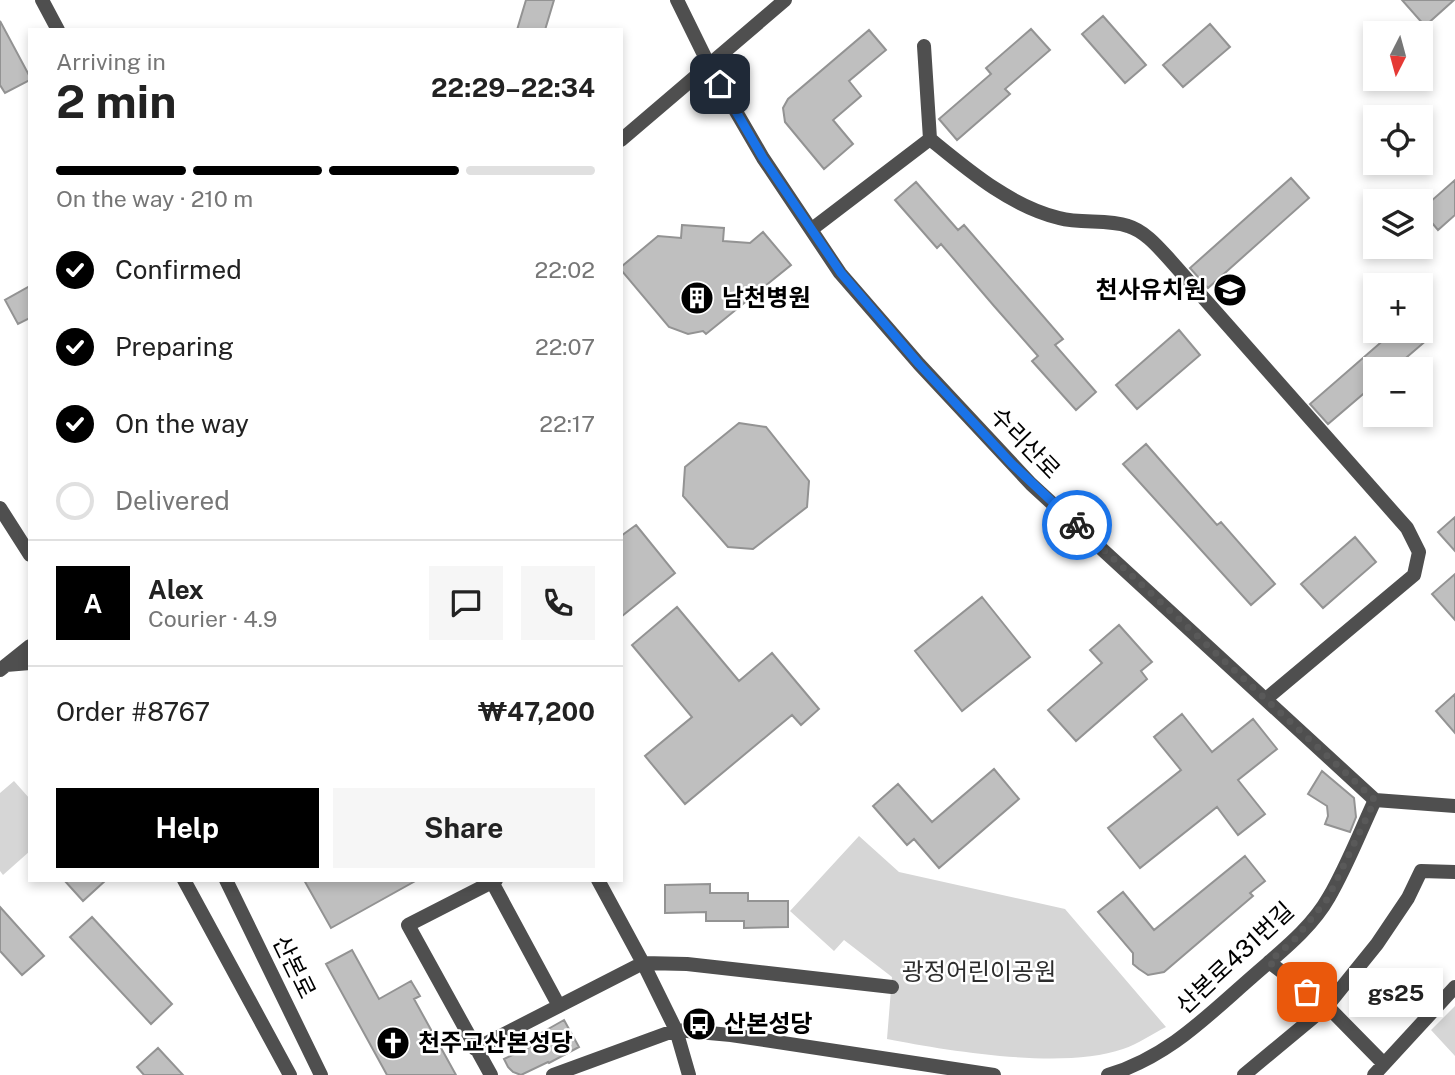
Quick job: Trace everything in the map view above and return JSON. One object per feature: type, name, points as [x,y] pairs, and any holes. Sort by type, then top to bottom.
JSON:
[{"type":"street","points":[[42,0],[57,28]]},
{"type":"street","name":"수리산로","points":[[677,0],[709,65],[763,158],[849,283],[919,364],[1031,484],[1375,800]]},
{"type":"street","points":[[623,138],[785,0]]},
{"type":"street","points":[[924,46],[930,139],[970,172],[1016,201],[1059,218],[1129,226],[1152,241],[1407,528],[1419,552],[1414,575],[1266,699]]},
{"type":"street","points":[[812,229],[930,139]]},
{"type":"street","points":[[0,508],[28,552]]},
{"type":"street","points":[[3,668],[28,648]]},
{"type":"street","points":[[3,668],[28,663]]},
{"type":"street","points":[[1375,800],[1455,806]]},
{"type":"street","name":"산본로431번길","points":[[1108,1075],[1136,1071],[1206,1019],[1295,939],[1328,898],[1375,800]]},
{"type":"street","points":[[1244,1075],[1327,1006],[1377,944],[1408,898],[1421,870],[1455,872]]},
{"type":"street","points":[[185,882],[290,1075]]},
{"type":"street","name":"산본로","points":[[227,882],[321,1075]]},
{"type":"street","points":[[491,1075],[408,925],[492,882]]},
{"type":"street","points":[[495,882],[559,1006]]},
{"type":"street","points":[[599,882],[676,1030],[689,1075]]},
{"type":"street","points":[[1269,962],[1327,1006],[1379,1070],[1455,988]]},
{"type":"street","points":[[475,1049],[643,963],[687,964],[892,988]]},
{"type":"street","points":[[553,1075],[676,1030],[731,1035],[993,1075]]},
{"type":"green space","points":[[14,781],[28,797],[28,853],[3,875],[0,871],[0,793]]},
{"type":"green space","name":"광정어린이공원","points":[[859,836],[899,872],[1065,909],[1166,1027],[1123,1049],[1070,1058],[973,1053],[887,1039],[892,977],[844,940],[834,951],[790,911]]},
{"type":"green space","points":[[1455,1006],[1455,1056],[1431,1030]]},
{"type":"building","points":[[526,0],[554,0],[546,28],[518,28]]},
{"type":"building","points":[[1402,0],[1454,0],[1431,21],[1421,21]]},
{"type":"building","points":[[1103,16],[1146,65],[1125,83],[1082,34]]},
{"type":"building","points":[[0,21],[28,73],[28,81],[5,93],[0,85]]},
{"type":"building","points":[[1210,24],[1230,47],[1183,87],[1163,65]]},
{"type":"building","points":[[1031,29],[1050,50],[1005,89],[1010,94],[957,140],[939,119],[991,74],[986,68]]},
{"type":"building","points":[[869,30],[886,50],[849,81],[861,96],[833,120],[853,144],[824,169],[785,122],[783,108],[788,99]]},
{"type":"building","points":[[1291,178],[1309,198],[1208,288],[1190,268]]},
{"type":"building","points":[[1455,180],[1455,215],[1438,230],[1433,224],[1433,199]]},
{"type":"building","points":[[916,182],[958,230],[964,225],[1063,339],[1055,345],[1096,392],[1076,410],[1032,361],[1038,356],[941,244],[937,248],[895,200]]},
{"type":"building","name":"남천병원","points":[[682,225],[724,228],[723,241],[750,243],[763,232],[791,265],[706,334],[703,331],[688,334],[669,327],[623,272],[623,265],[658,236],[681,238]]},
{"type":"building","points":[[28,287],[28,319],[18,324],[5,300]]},
{"type":"building","points":[[1179,330],[1200,355],[1137,409],[1116,385]]},
{"type":"building","points":[[1380,343],[1423,343],[1407,357],[1364,357]]},
{"type":"building","points":[[1363,358],[1363,394],[1328,424],[1310,404]]},
{"type":"building","points":[[739,423],[766,427],[809,481],[807,507],[753,549],[728,547],[683,496],[685,467]]},
{"type":"building","points":[[1146,444],[1217,525],[1221,522],[1275,584],[1251,605],[1123,464]]},
{"type":"building","points":[[1455,517],[1455,551],[1438,532]]},
{"type":"building","points":[[636,525],[675,573],[623,615],[623,535]]},
{"type":"building","points":[[1355,537],[1376,562],[1323,608],[1301,584]]},
{"type":"building","points":[[1455,574],[1455,620],[1432,594]]},
{"type":"building","points":[[982,597],[1030,657],[962,711],[915,651]]},
{"type":"building","points":[[677,607],[739,681],[772,653],[819,709],[801,725],[792,715],[685,804],[645,756],[692,717],[632,645]]},
{"type":"building","points":[[1119,625],[1152,662],[1141,671],[1147,679],[1076,741],[1048,710],[1102,663],[1090,650]]},
{"type":"building","points":[[1455,694],[1455,733],[1436,711]]},
{"type":"building","points":[[1182,714],[1212,752],[1253,719],[1277,749],[1238,780],[1265,814],[1238,835],[1217,807],[1140,868],[1108,828],[1181,770],[1154,737]]},
{"type":"building","points":[[994,769],[1019,799],[939,868],[914,839],[907,845],[873,806],[898,784],[932,822]]},
{"type":"building","points":[[1322,771],[1354,798],[1356,817],[1350,832],[1325,824],[1327,806],[1308,794]]},
{"type":"building","points":[[1245,856],[1265,881],[1250,893],[1253,896],[1164,972],[1148,975],[1133,964],[1133,953],[1098,912],[1123,892],[1154,930]]},
{"type":"building","points":[[66,882],[104,882],[83,901]]},
{"type":"building","points":[[305,882],[413,882],[331,928]]},
{"type":"building","points":[[710,884],[710,893],[748,893],[748,901],[788,901],[788,927],[744,928],[744,921],[706,921],[706,912],[665,913],[665,885]]},
{"type":"building","points":[[0,907],[44,956],[22,975],[0,951]]},
{"type":"building","points":[[92,917],[172,1004],[151,1024],[70,937]]},
{"type":"building","points":[[352,950],[379,999],[411,981],[420,996],[414,999],[456,1075],[387,1075],[326,964]]},
{"type":"building","points":[[564,1020],[579,1047],[521,1075],[508,1067],[504,1059],[538,1043],[534,1037]]},
{"type":"building","points":[[158,1048],[183,1075],[144,1075],[137,1067]]},
{"type":"way so far","points":[[1077,525],[1375,800],[1328,898],[1295,939],[1269,962],[1307,992]]},
{"type":"place","name":"천사유치원","points":[[1230,290]]},
{"type":"place","name":"남천병원","points":[[697,298]]},
{"type":"place","name":"gs25","points":[[1307,992]]},
{"type":"place","name":"산본성당","points":[[699,1024]]},
{"type":"place","name":"천주교산본성당","points":[[393,1043]]},
{"type":"route","points":[[720,84],[763,158],[841,273],[919,364],[1012,464],[1077,525]]}]
